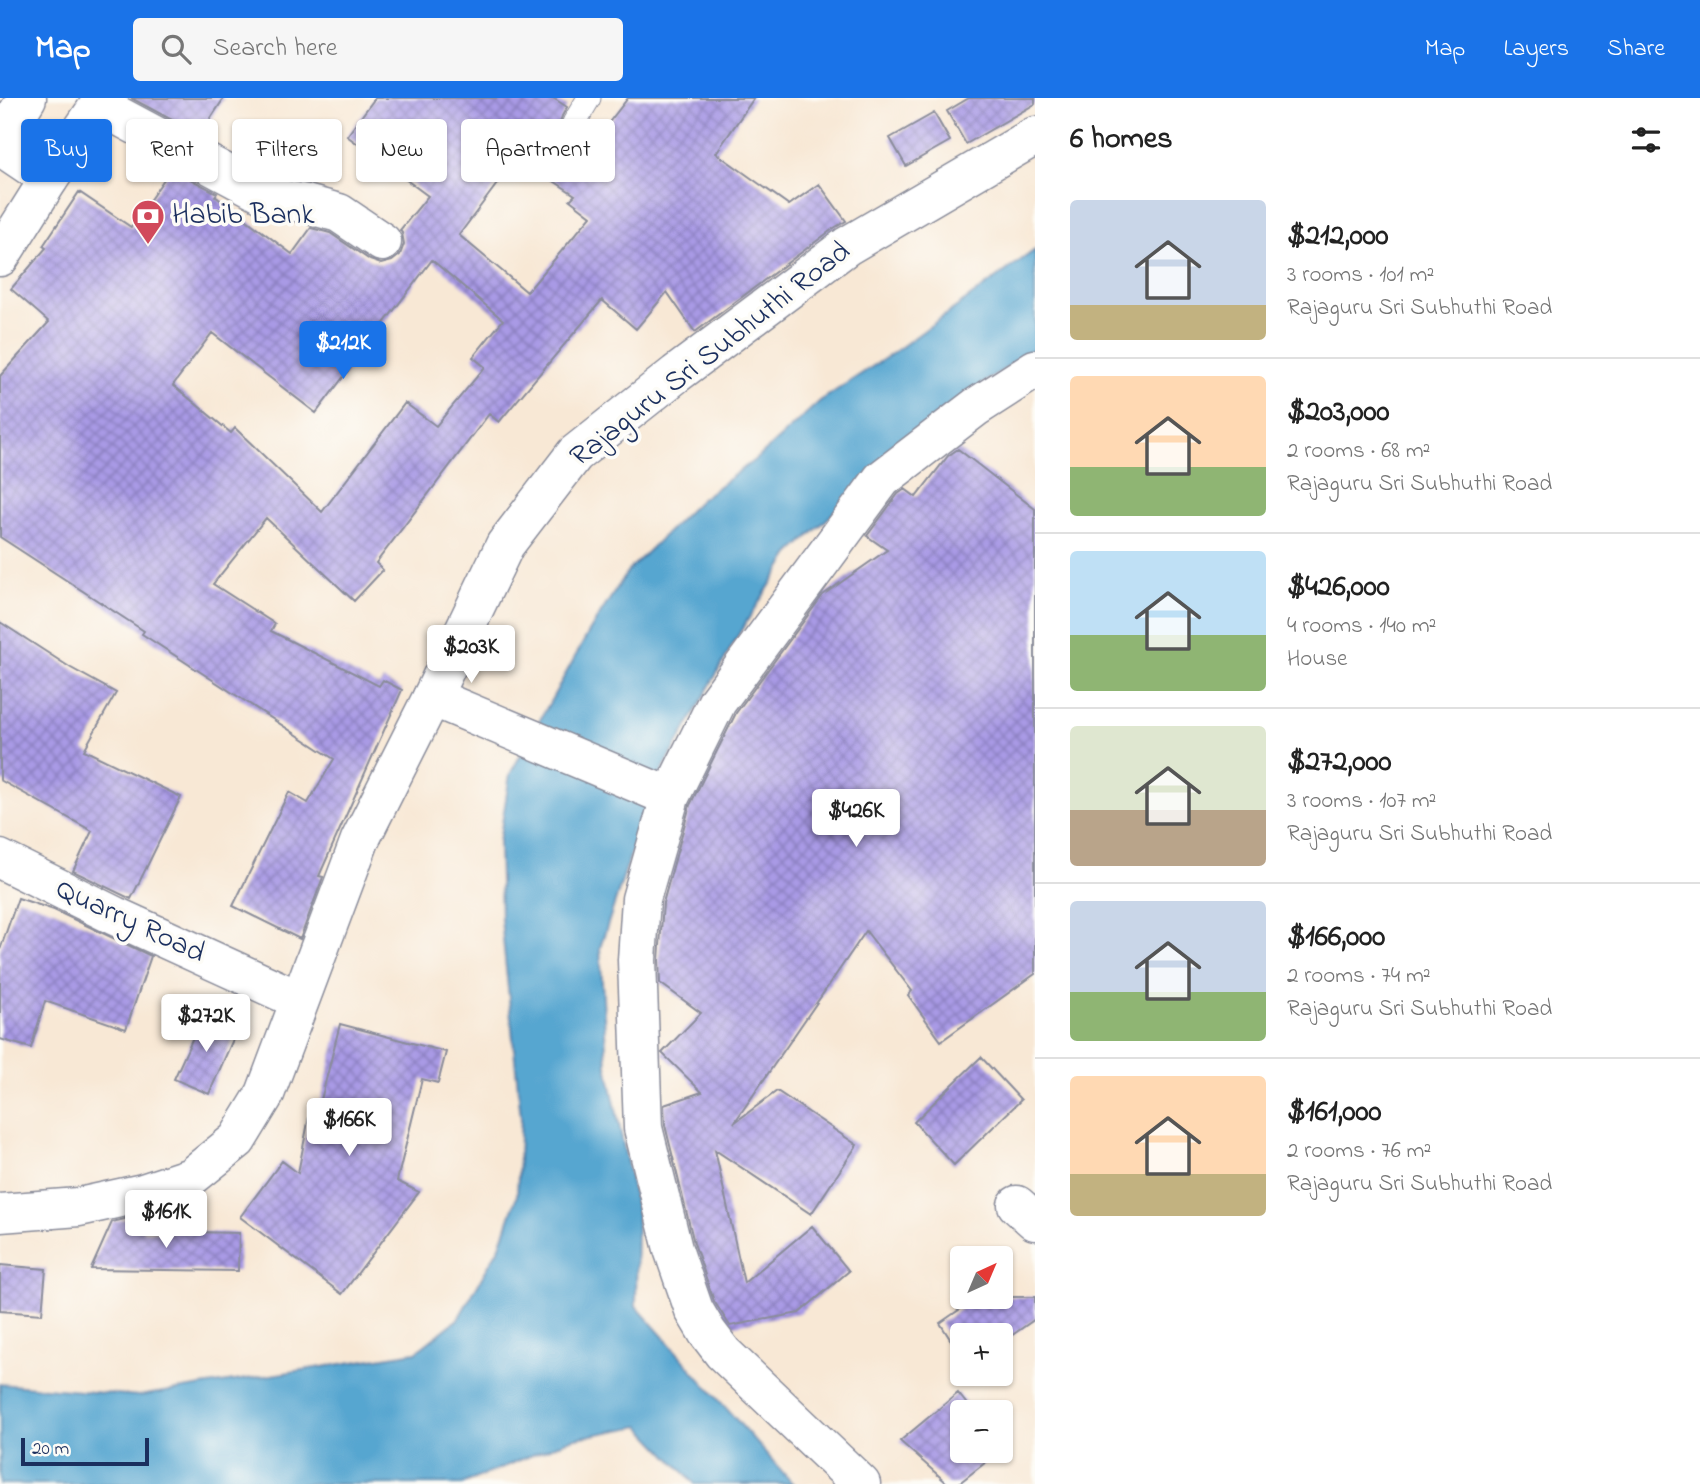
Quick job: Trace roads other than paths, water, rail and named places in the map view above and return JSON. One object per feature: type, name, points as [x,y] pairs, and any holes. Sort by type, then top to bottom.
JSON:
[{"type":"main road","points":[[21,159],[0,144],[27,98]]},
{"type":"main road","points":[[90,119],[102,102],[270,197],[340,212],[382,242]]},
{"type":"main road","name":"Rajaguru Sri Subhuthi Road","points":[[0,1213],[79,1207],[143,1193],[191,1177],[237,1140],[265,1094],[360,840],[505,545],[575,454],[676,374],[847,246],[1035,136]]},
{"type":"main road","points":[[0,257],[47,182]]},
{"type":"main road","points":[[861,1484],[723,1353],[694,1310],[673,1249],[643,1128],[637,960],[641,900],[670,797],[717,702],[882,479],[976,407],[1035,369]]},
{"type":"main road","points":[[432,697],[670,797]]},
{"type":"main road","name":"Quarry Road","points":[[0,859],[115,916],[299,1000]]},
{"type":"lane","points":[[576,119],[589,98]]},
{"type":"water","points":[[1035,250],[1035,348],[940,413],[790,554],[740,632],[652,789],[600,948],[607,1066],[637,1211],[636,1306],[793,1484],[695,1484],[640,1426],[571,1439],[462,1484],[0,1484],[0,1384],[139,1396],[416,1352],[458,1319],[500,1246],[517,1195],[521,1118],[501,919],[499,842],[510,774],[590,630],[628,571],[700,500],[760,456],[820,401],[893,353]]},
{"type":"place","name":"Habib Bank","points":[[148,246]]}]
